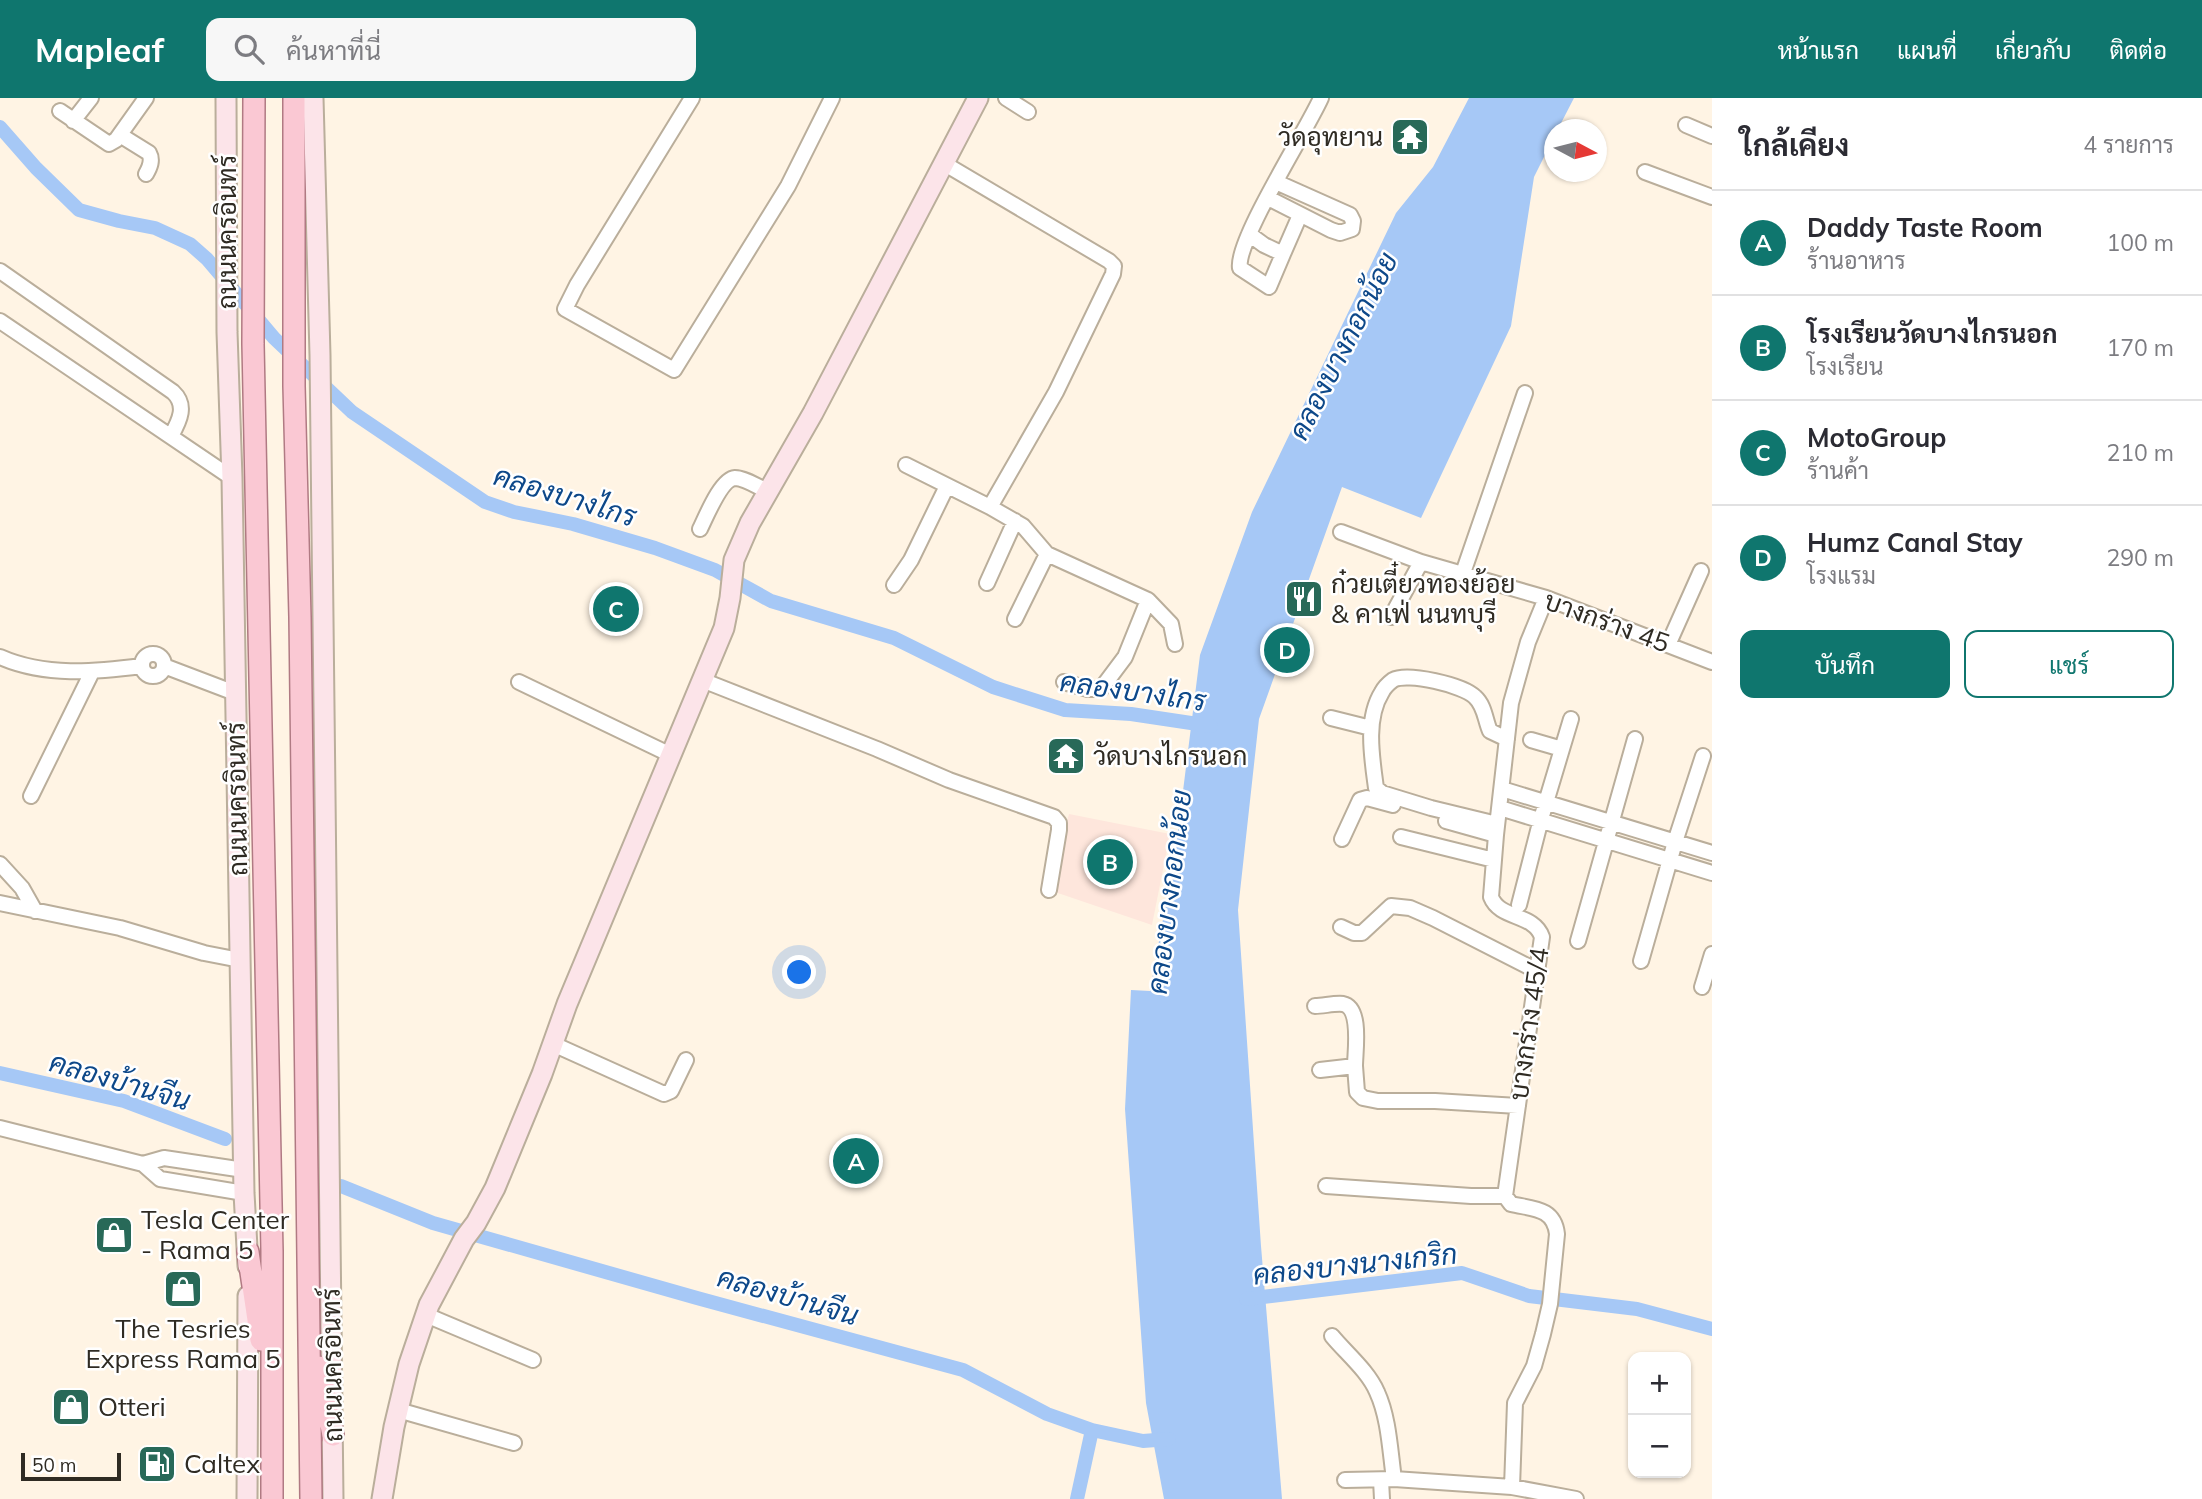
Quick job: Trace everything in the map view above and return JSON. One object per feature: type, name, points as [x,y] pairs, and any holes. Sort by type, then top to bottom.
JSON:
[{"type":"main road","name":"ถนนนครอินทร์","points":[[226,98],[227,332],[232,478],[244,1193],[248,1252],[247,1499]]},
{"type":"main road","name":"ถนนนครอินทร์","points":[[254,98],[253,344],[272,1251],[272,1499]]},
{"type":"main road","name":"ถนนนครอินทร์","points":[[294,98],[294,386],[300,617],[311,1499]]},
{"type":"main road","name":"ถนนนครอินทร์","points":[[313,98],[320,355],[333,1499]]},
{"type":"main road","points":[[383,1499],[398,1410],[409,1364],[426,1315],[495,1188],[724,628],[734,560],[750,523],[813,413],[978,98]]},
{"type":"main road","points":[[248,1252],[272,1412]]},
{"type":"main road","points":[[309,1320],[333,1435]]},
{"type":"street","points":[[73,121],[91,98]]},
{"type":"street","points":[[60,111],[109,144],[120,135],[146,98]]},
{"type":"street","points":[[692,98],[565,309],[674,370],[788,186],[832,98]]},
{"type":"street","points":[[1006,98],[1028,112]]},
{"type":"street","points":[[1300,215],[1269,287],[1244,273],[1238,261],[1249,234],[1321,98]]},
{"type":"street","points":[[1686,125],[1712,136]]},
{"type":"street","points":[[120,135],[149,153],[151,164],[146,174]]},
{"type":"street","points":[[945,164],[1114,266],[1113,274],[1056,392],[990,507]]},
{"type":"street","points":[[1644,172],[1712,197]]},
{"type":"street","points":[[1268,198],[1340,233],[1352,229],[1353,221],[1350,215],[1276,182]]},
{"type":"street","points":[[1249,234],[1264,246],[1283,254]]},
{"type":"street","points":[[0,271],[173,391],[182,405],[172,436]]},
{"type":"street","points":[[0,321],[232,478]]},
{"type":"street","points":[[1463,573],[1525,393]]},
{"type":"street","points":[[906,465],[1015,521],[1030,532],[1047,554],[1148,600],[1171,624],[1175,644]]},
{"type":"street","points":[[700,529],[722,487],[729,480],[743,480],[767,491]]},
{"type":"street","points":[[894,585],[911,560],[947,486]]},
{"type":"street","points":[[987,583],[1015,521]]},
{"type":"street","name":"บางกร่าง 45","points":[[1341,532],[1421,562],[1546,598],[1712,662]]},
{"type":"street","points":[[1015,619],[1047,554]]},
{"type":"street","points":[[1391,617],[1421,562]]},
{"type":"street","points":[[1668,645],[1701,571]]},
{"type":"street","name":"บางกร่าง 45/4","points":[[1505,1196],[1542,937],[1539,928],[1533,923],[1494,905],[1492,897],[1496,830],[1510,703],[1546,598]]},
{"type":"street","points":[[1064,682],[1088,689],[1101,689],[1125,657],[1148,600]]},
{"type":"street","points":[[0,657],[52,670],[92,672],[142,666],[146,673],[153,677],[161,674],[164,666],[235,694]]},
{"type":"street","points":[[31,796],[92,672]]},
{"type":"street","points":[[1496,830],[1382,793],[1376,788],[1371,728],[1384,689],[1393,680],[1411,677],[1468,691],[1482,707],[1490,731],[1507,740]]},
{"type":"street","points":[[702,680],[948,780],[1054,817],[1059,823],[1059,830],[1049,890]]},
{"type":"street","points":[[519,682],[671,755]]},
{"type":"street","points":[[1331,718],[1371,728]]},
{"type":"street","points":[[1519,905],[1571,719]]},
{"type":"street","points":[[1578,941],[1635,739]]},
{"type":"street","points":[[1531,740],[1562,749]]},
{"type":"street","points":[[1641,961],[1703,756]]},
{"type":"street","points":[[1502,789],[1712,853]]},
{"type":"street","points":[[1342,839],[1360,800],[1367,797],[1496,830]]},
{"type":"street","points":[[1500,808],[1712,873]]},
{"type":"street","points":[[1401,837],[1494,860]]},
{"type":"street","points":[[0,864],[22,888],[35,911]]},
{"type":"street","points":[[0,903],[120,928],[204,953],[240,960]]},
{"type":"street","points":[[1341,927],[1354,933],[1362,933],[1391,906],[1400,906],[1538,965]]},
{"type":"street","points":[[0,912],[35,911]]},
{"type":"street","points":[[1702,987],[1712,954]]},
{"type":"street","points":[[1315,1006],[1343,1004],[1355,1015],[1357,1092],[1363,1098],[1378,1101],[1518,1106]]},
{"type":"street","points":[[553,1044],[664,1094],[671,1091],[686,1060]]},
{"type":"street","points":[[1321,1070],[1355,1066]]},
{"type":"street","points":[[0,1128],[144,1164],[160,1179],[244,1193]]},
{"type":"street","points":[[144,1164],[164,1158],[244,1170]]},
{"type":"street","points":[[1326,1186],[1505,1196],[1511,1205],[1553,1217],[1557,1234],[1550,1304],[1534,1366],[1515,1403],[1512,1487]]},
{"type":"street","points":[[426,1315],[533,1360]]},
{"type":"street","points":[[1332,1336],[1370,1380],[1383,1409],[1388,1480],[1382,1499]]},
{"type":"street","points":[[398,1410],[514,1443]]},
{"type":"street","points":[[1345,1480],[1512,1487],[1576,1499]]},
{"type":"shaded area","points":[[1069,814],[1170,834],[1152,925],[1049,890]]},
{"type":"water","name":"คลองบางกอกน้อย","points":[[1469,98],[1574,98],[1563,119],[1544,119],[1544,157],[1534,177],[1511,326],[1421,518],[1342,487],[1259,719],[1238,910],[1282,1499],[1164,1499],[1146,1403],[1125,1109],[1131,990],[1150,991],[1176,847],[1200,655],[1252,512],[1396,213],[1433,167]]},
{"type":"waterway","name":"คลองบางไกร","points":[[0,127],[36,168],[79,210],[155,228],[190,244],[207,259],[274,338],[352,412],[485,502],[655,548],[715,570],[771,601],[894,638],[993,687],[1065,710],[1131,714],[1211,726]]},
{"type":"waterway","name":"คลองบ้านจีน","points":[[0,1073],[124,1101],[225,1139]]},
{"type":"waterway","name":"คลองบ้านจีน","points":[[341,1186],[433,1223],[963,1370],[1047,1414],[1092,1430],[1143,1441],[1169,1439]]},
{"type":"waterway","name":"คลองบางนางเกริก","points":[[1246,1299],[1462,1273],[1529,1296],[1637,1309],[1712,1329]]},
{"type":"waterway","points":[[1077,1499],[1092,1430]]},
{"type":"place","name":"วัดอุทยาน","points":[[1410,137]]},
{"type":"place","name":"ก๋วยเตี๋ยวทองย้อย & คาเฟ่ นนทบุรี","points":[[1304,599]]},
{"type":"place","name":"MotoGroup","points":[[616,609]]},
{"type":"place","name":"Humz Canal Stay","points":[[1287,650]]},
{"type":"place","name":"วัดบางไกรนอก","points":[[1066,756]]},
{"type":"place","name":"โรงเรียนวัดบางไกรนอก","points":[[1110,862]]},
{"type":"place","name":"Daddy Taste Room","points":[[856,1161]]},
{"type":"place","name":"Tesla Center - Rama 5","points":[[114,1235]]},
{"type":"place","name":"The Tesries Express Rama 5","points":[[183,1289]]},
{"type":"place","name":"Otteri","points":[[71,1407]]},
{"type":"place","name":"Caltex","points":[[157,1464]]}]
